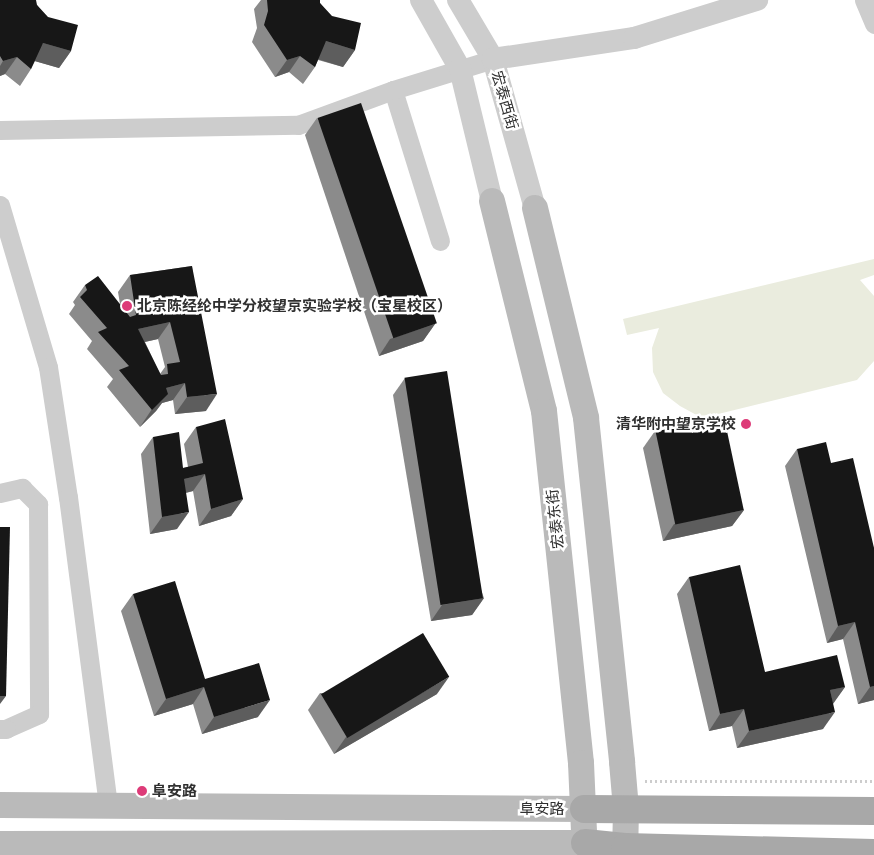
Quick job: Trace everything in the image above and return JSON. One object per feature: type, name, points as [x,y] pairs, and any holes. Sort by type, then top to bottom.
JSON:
[{"type":"main road","name":"宏泰东街","points":[[492,201],[544,411],[584,809],[585,849]]},
{"type":"main road","points":[[534,208],[586,418],[624,780],[626,809],[625,851]]},
{"type":"main road","name":"阜安路","points":[[0,805],[874,811]]},
{"type":"main road","points":[[0,844],[107,850],[585,849],[874,853]]},
{"type":"street","points":[[421,0],[460,69],[492,201]]},
{"type":"street","name":"宏泰西街","points":[[458,0],[493,59],[534,208]]},
{"type":"street","points":[[0,130],[298,125],[393,90],[493,59],[634,38],[757,0]]},
{"type":"street","points":[[864,0],[874,24]]},
{"type":"street","points":[[393,90],[440,240]]},
{"type":"street","points":[[0,205],[48,367],[70,507],[108,805]]},
{"type":"street","points":[[0,493],[22,488],[38,504],[40,714],[6,729],[0,729]]},
{"type":"path","points":[[624,780],[874,781]]},
{"type":"shaded area","points":[[874,259],[874,275],[860,280],[874,296],[874,361],[857,380],[702,418],[680,406],[663,393],[653,372],[652,348],[659,328],[627,335],[623,319]]},
{"type":"building","points":[[0,0],[36,0],[37,5],[48,17],[78,25],[71,51],[43,43],[31,69],[17,57],[3,61],[0,56]]},
{"type":"building","points":[[267,0],[320,0],[320,3],[332,16],[361,23],[355,50],[326,41],[315,67],[300,56],[287,60],[264,25],[268,11]]},
{"type":"building","points":[[361,103],[437,323],[393,338],[318,118]]},
{"type":"building","points":[[192,266],[217,394],[187,397],[185,383],[166,388],[168,394],[152,410],[119,370],[129,366],[98,332],[107,328],[80,297],[87,290],[85,285],[98,276],[130,317],[136,315],[130,275]],"holes":[[[170,322],[180,362],[167,364],[168,374],[161,375],[138,329]]]},
{"type":"building","points":[[447,371],[483,598],[441,605],[405,378]]},
{"type":"building","points":[[724,417],[744,510],[675,524],[656,432]]},
{"type":"building","points":[[225,419],[243,499],[211,509],[205,474],[184,479],[189,512],[162,517],[153,437],[179,432],[183,468],[203,463],[196,427]]},
{"type":"building","points":[[826,442],[831,463],[853,458],[874,548],[874,686],[870,687],[855,622],[838,626],[797,449]]},
{"type":"building","points":[[0,527],[10,527],[6,696],[0,696]]},
{"type":"building","points":[[740,565],[765,672],[837,655],[845,687],[830,690],[835,712],[749,731],[744,709],[720,714],[689,577]]},
{"type":"building","points":[[175,581],[205,679],[259,663],[270,700],[214,717],[204,687],[166,699],[133,594]]},
{"type":"building","points":[[423,633],[449,677],[347,738],[321,694]]},
{"type":"place","name":"北京陈经纶中学分校望京实验学校（宝星校区）","points":[[127,306]]},
{"type":"place","name":"清华附中望京学校","points":[[746,424]]},
{"type":"place","name":"阜安路","points":[[142,791]]}]
